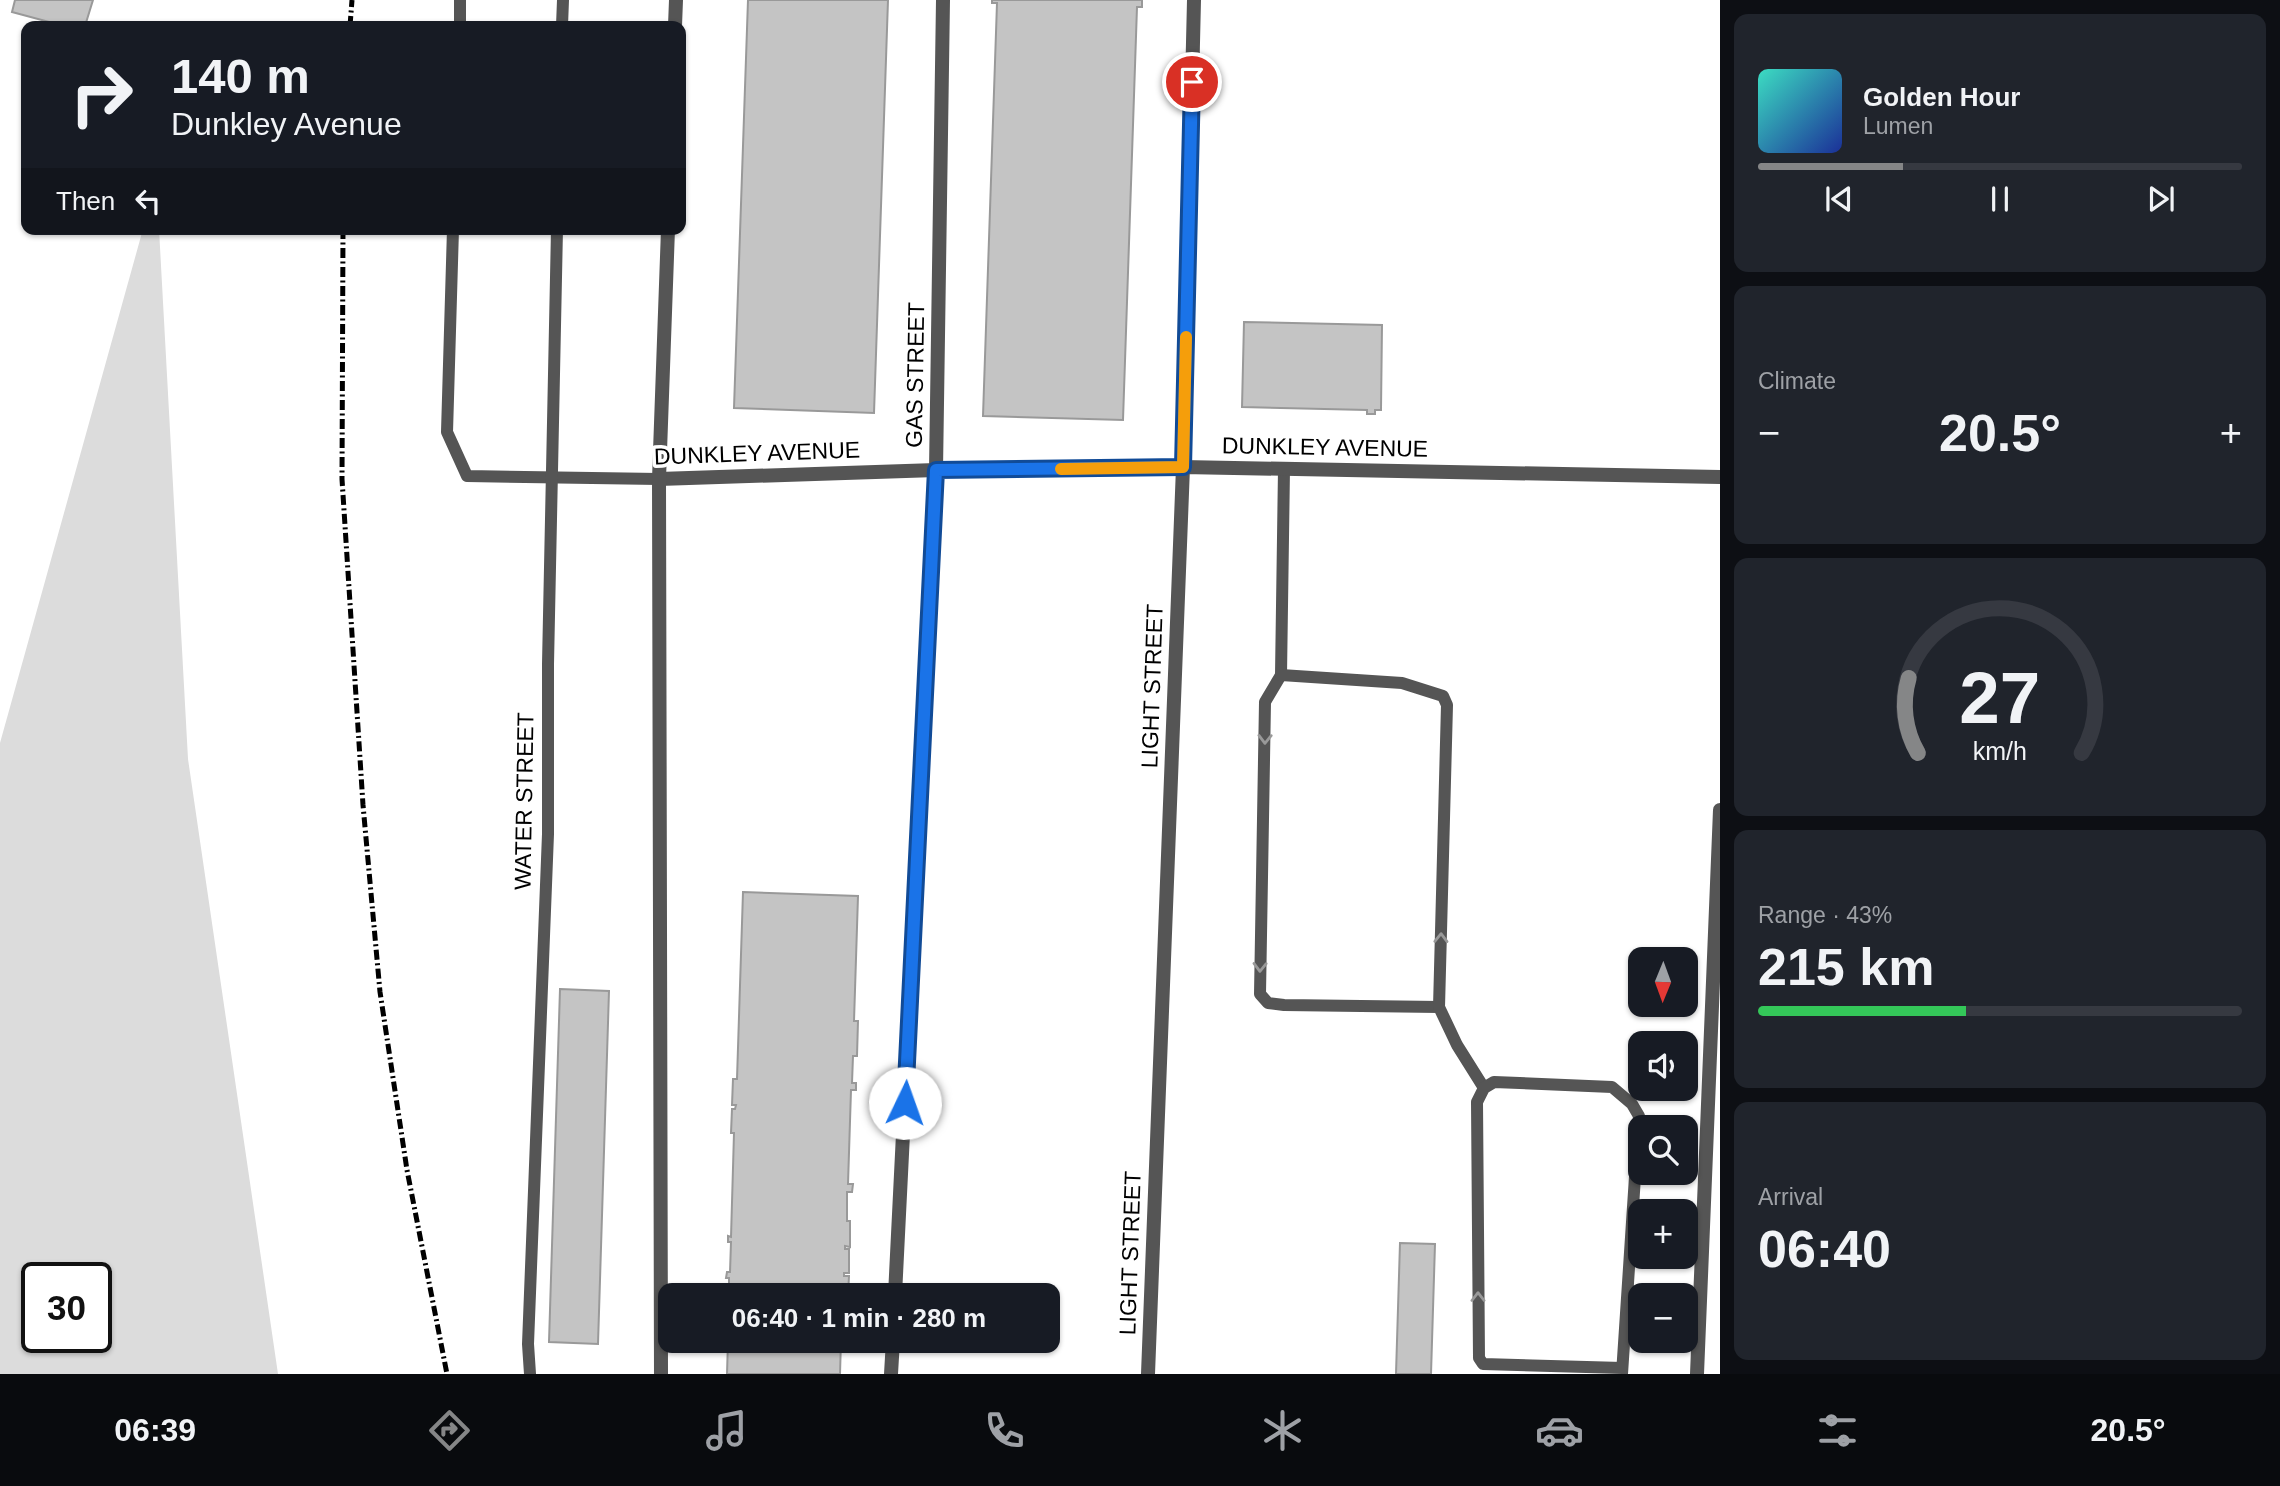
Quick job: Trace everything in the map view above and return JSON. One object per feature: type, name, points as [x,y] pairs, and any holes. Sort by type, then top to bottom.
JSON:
[{"type":"street","points":[[675,21],[676,0]]},
{"type":"street","name":"GAS STREET","points":[[896,1283],[936,470],[943,0]]},
{"type":"street","name":"LIGHT STREET","points":[[1148,1374],[1183,467],[1194,0]]},
{"type":"street","points":[[660,1374],[659,479],[668,235]]},
{"type":"street","name":"DUNKLEY AVENUE","points":[[659,479],[936,470],[1183,467],[1720,477]]},
{"type":"street","points":[[1697,1374],[1720,810]]},
{"type":"street","points":[[891,1374],[892,1353]]},
{"type":"lane","points":[[460,0],[460,21]]},
{"type":"lane","points":[[562,21],[563,0]]},
{"type":"lane","name":"DUNKLEY AVENUE","points":[[453,235],[446,432],[467,476],[659,479]]},
{"type":"lane","name":"WATER STREET","points":[[530,1374],[528,1344],[548,834],[551,477],[557,235]]},
{"type":"lane","points":[[1284,469],[1282,675],[1265,702],[1260,993],[1268,1003],[1284,1005],[1439,1007]]},
{"type":"lane","points":[[1282,675],[1402,683],[1443,696],[1447,705],[1439,1007],[1457,1045],[1484,1088]]},
{"type":"lane","points":[[1494,1082],[1612,1087],[1632,1104],[1639,1116],[1622,1371],[1483,1364],[1479,1358],[1477,1102],[1484,1088],[1494,1082]]},
{"type":"shaded area","points":[[141,235],[159,235],[188,759],[278,1374],[0,1374],[0,743]]},
{"type":"building","points":[[15,0],[93,0],[87,21],[45,21],[12,12]]},
{"type":"building","points":[[748,0],[888,0],[874,413],[734,408]]},
{"type":"building","points":[[992,0],[1142,0],[1142,7],[1137,7],[1123,420],[983,416],[997,3],[992,3]]},
{"type":"building","points":[[1244,322],[1382,325],[1381,410],[1375,410],[1375,414],[1367,414],[1367,410],[1242,407]]},
{"type":"building","points":[[743,892],[858,896],[854,1021],[858,1021],[857,1056],[853,1056],[852,1083],[856,1083],[856,1090],[851,1090],[848,1184],[853,1184],[852,1192],[847,1192],[850,1247],[845,1246],[845,1249],[849,1249],[849,1273],[844,1273],[844,1276],[849,1276],[849,1283],[729,1283],[729,1278],[726,1278],[727,1272],[730,1272],[731,1242],[728,1242],[728,1236],[731,1237],[734,1133],[731,1133],[732,1109],[735,1109],[736,1105],[732,1105],[733,1079],[737,1079]]},
{"type":"building","points":[[560,989],[609,991],[598,1344],[549,1342]]},
{"type":"building","points":[[1400,1243],[1435,1244],[1431,1374],[1396,1374]]},
{"type":"building","points":[[728,1353],[841,1353],[840,1374],[727,1374]]},
{"type":"railway","points":[[350,21],[352,0]]},
{"type":"railway","points":[[343,235],[342,479],[363,805],[380,992],[407,1170],[447,1374]]},
{"type":"slow traffic","points":[[1061,469],[1183,467],[1186,337]]},
{"type":"route","points":[[905,1103],[936,470],[1183,467],[1192,82]]}]
